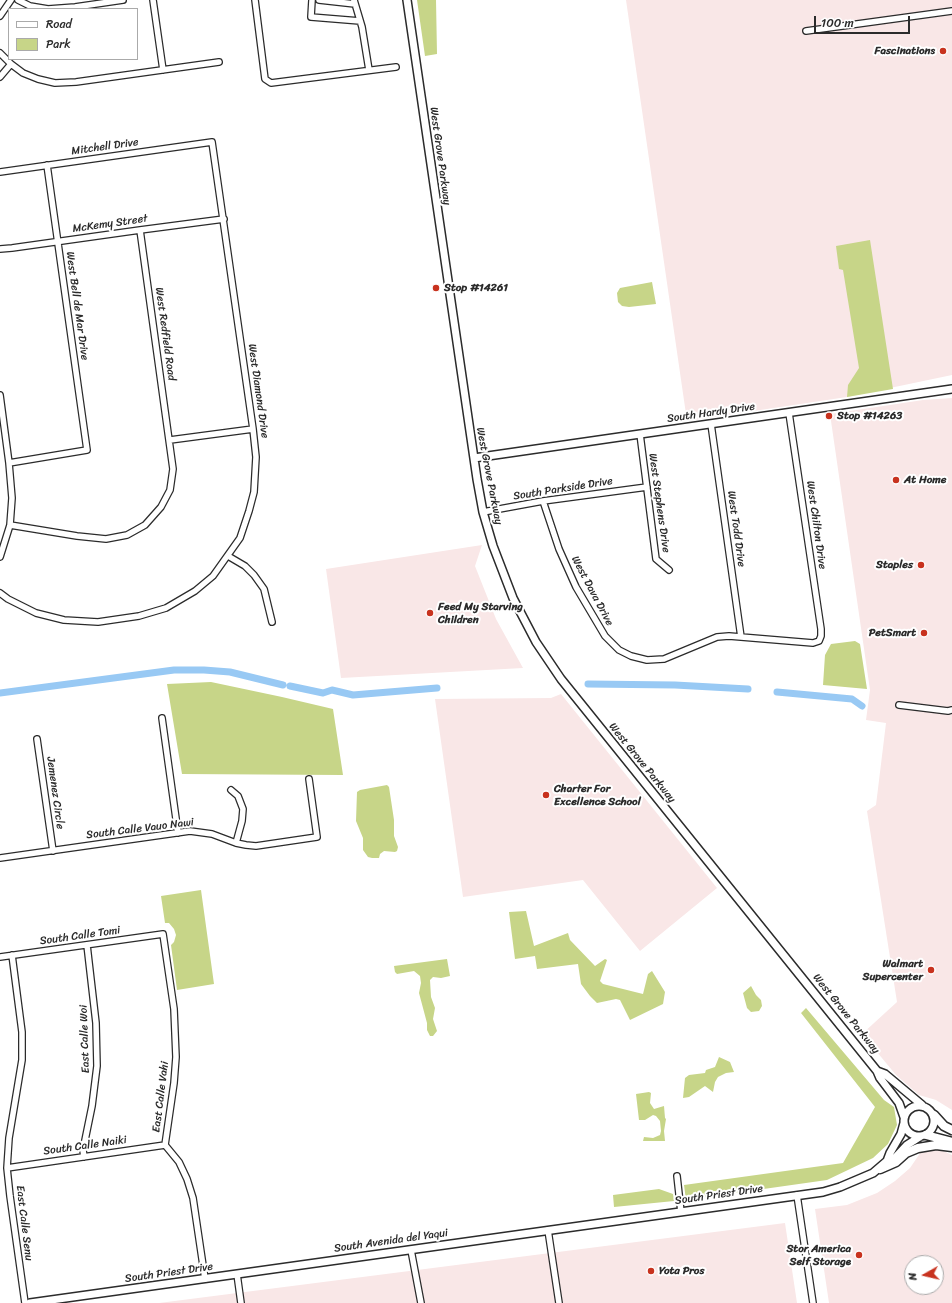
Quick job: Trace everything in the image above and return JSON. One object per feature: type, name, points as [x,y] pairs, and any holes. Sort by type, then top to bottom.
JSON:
[{"type":"main road","points":[[934,1115],[944,1126],[952,1130]]},
{"type":"main road","points":[[924,1135],[952,1142]]},
{"type":"main road","points":[[880,1169],[896,1162],[906,1154],[918,1148],[936,1145],[952,1147]]},
{"type":"street","points":[[0,16],[11,0]]},
{"type":"street","points":[[18,0],[30,6],[42,8]]},
{"type":"street","points":[[62,8],[123,0]]},
{"type":"street","points":[[153,0],[163,70]]},
{"type":"street","points":[[255,0],[265,79],[271,83],[396,67]]},
{"type":"street","points":[[312,0],[311,17],[360,21]]},
{"type":"street","points":[[319,0],[354,2],[360,21],[369,70]]},
{"type":"street","name":"West Grove Parkway","points":[[407,0],[483,512],[496,554],[513,598],[536,642],[567,687],[878,1070],[885,1074],[922,1106]]},
{"type":"street","points":[[806,31],[952,11]]},
{"type":"street","points":[[0,53],[11,64],[30,76],[55,83],[76,82],[219,62]]},
{"type":"street","points":[[0,77],[11,64]]},
{"type":"street","name":"Mitchell Drive","points":[[0,172],[212,142]]},
{"type":"street","name":"West Diamond Drive","points":[[212,142],[224,219],[256,457],[254,492],[249,511],[240,538],[228,556]]},
{"type":"street","name":"West Bell de Mar Drive","points":[[9,463],[87,450],[47,165]]},
{"type":"street","name":"McKemy Street","points":[[0,249],[224,219]]},
{"type":"street","name":"West Redfield Road","points":[[10,525],[77,536],[106,539],[127,535],[144,525],[161,507],[170,490],[173,469],[170,440],[140,230]]},
{"type":"street","name":"South Hardy Drive","points":[[474,458],[952,389]]},
{"type":"street","points":[[0,395],[12,498],[10,525],[0,557]]},
{"type":"street","name":"West Chilton Drive","points":[[741,637],[813,643],[819,641],[821,636],[789,413]]},
{"type":"street","name":"West Todd Drive","points":[[711,424],[741,637]]},
{"type":"street","points":[[170,440],[253,429]]},
{"type":"street","name":"West Stephens Drive","points":[[640,434],[656,559],[669,570]]},
{"type":"street","name":"South Parkside Drive","points":[[483,512],[543,501],[647,487]]},
{"type":"street","name":"West Dava Drive","points":[[543,501],[559,550],[576,587],[605,636],[619,650],[631,656],[647,660],[664,659],[717,637],[741,637]]},
{"type":"street","points":[[0,593],[8,599],[36,613],[64,620],[98,622],[139,616],[166,608],[195,591],[213,576],[228,556],[245,566],[254,575],[264,589],[272,622]]},
{"type":"street","points":[[899,705],[951,712]]},
{"type":"street","points":[[162,718],[178,833]]},
{"type":"street","name":"Jemenez Circle","points":[[37,739],[53,850]]},
{"type":"street","name":"South Calle Vauo Nawi","points":[[0,858],[190,831],[212,834],[236,844],[256,846],[317,837],[309,779]]},
{"type":"street","points":[[231,790],[238,796],[242,809],[242,821],[236,844]]},
{"type":"street","name":"South Calle Tomi","points":[[0,957],[163,934]]},
{"type":"street","name":"East Calle Vahi","points":[[163,934],[174,1009],[175,1040],[174,1083],[165,1145],[179,1162],[194,1198],[205,1279]]},
{"type":"street","name":"East Calle Woi","points":[[84,1157],[83,1150],[98,1066],[96,1023],[87,945]]},
{"type":"street","name":"East Calle Senu","points":[[12,956],[22,1032],[22,1060],[9,1138],[7,1168],[25,1303]]},
{"type":"street","name":"West Grove Parkway","points":[[878,1070],[880,1078],[899,1103],[904,1120]]},
{"type":"street","points":[[918,1105],[931,1111],[934,1115],[935,1124],[930,1132],[924,1135],[912,1134],[906,1128],[904,1120],[909,1109],[918,1105]]},
{"type":"street","name":"South Priest Drive","points":[[548,1230],[823,1192],[840,1187],[880,1169],[887,1161],[901,1134],[904,1120]]},
{"type":"street","name":"South Priest Drive","points":[[887,1161],[894,1159],[907,1145],[924,1135]]},
{"type":"street","name":"South Calle Naiki","points":[[7,1168],[165,1145]]},
{"type":"street","points":[[676,1176],[681,1212]]},
{"type":"street","points":[[797,1195],[813,1303]]},
{"type":"street","points":[[548,1230],[559,1303]]},
{"type":"street","name":"South Avenida del Yaqui","points":[[237,1274],[548,1230]]},
{"type":"street","points":[[411,1250],[421,1303]]},
{"type":"street","points":[[237,1274],[242,1303]]},
{"type":"street","name":"South Priest Drive","points":[[30,1303],[237,1274]]},
{"type":"shaded area","points":[[626,0],[952,0],[952,375],[847,397],[687,421]]},
{"type":"shaded area","points":[[952,398],[952,1110],[936,1100],[919,1095],[896,1075],[862,1034],[897,1002],[867,811],[876,805],[886,723],[866,720],[870,690],[830,414],[923,400]]},
{"type":"shaded area","points":[[482,545],[475,566],[496,619],[523,668],[341,678],[326,569]]},
{"type":"shaded area","points":[[561,694],[717,888],[640,951],[583,880],[463,897],[435,699],[551,698]]},
{"type":"shaded area","points":[[927,1143],[952,1155],[952,1303],[829,1303],[815,1209],[847,1205],[877,1193],[895,1181],[910,1168]]},
{"type":"shaded area","points":[[785,1223],[797,1303],[159,1303]]},
{"type":"green space","points":[[417,0],[436,0],[437,54],[425,56]]},
{"type":"green space","points":[[870,240],[893,389],[847,397],[848,385],[859,368],[843,270],[839,269],[836,246]]},
{"type":"green space","points":[[652,282],[656,304],[629,307],[622,306],[618,302],[617,293],[620,288]]},
{"type":"green space","points":[[855,641],[860,644],[867,689],[823,685],[825,655],[831,644]]},
{"type":"green space","points":[[211,682],[333,709],[343,775],[182,774],[167,684]]},
{"type":"green space","points":[[387,785],[389,787],[394,820],[394,836],[398,847],[397,851],[395,852],[384,851],[380,854],[379,858],[372,858],[368,857],[363,850],[363,838],[356,821],[357,792],[360,790]]},
{"type":"green space","points":[[201,890],[214,984],[177,990],[171,945],[174,942],[176,935],[174,929],[169,923],[165,923],[161,896]]},
{"type":"green space","points":[[526,911],[534,946],[568,933],[570,940],[595,966],[605,959],[607,960],[600,981],[603,984],[643,994],[648,974],[652,971],[665,992],[663,1004],[630,1020],[620,1000],[616,999],[597,1003],[590,996],[581,984],[578,964],[537,969],[535,956],[515,959],[509,912]]},
{"type":"green space","points":[[447,959],[450,976],[441,978],[433,977],[430,980],[431,997],[435,1008],[433,1019],[437,1031],[433,1036],[430,1036],[427,1030],[427,1023],[419,993],[421,983],[420,976],[414,971],[397,974],[394,966]]},
{"type":"green space","points":[[751,986],[761,1000],[762,1006],[759,1011],[751,1012],[747,1008],[743,993]]},
{"type":"green space","points":[[806,1008],[884,1100],[894,1107],[897,1125],[888,1144],[873,1158],[827,1180],[686,1200],[684,1185],[843,1163],[875,1107],[801,1013]]},
{"type":"green space","points":[[719,1057],[730,1062],[734,1072],[726,1073],[718,1077],[715,1082],[713,1092],[705,1086],[689,1097],[683,1098],[685,1078],[689,1075],[705,1073],[706,1070],[715,1067]]},
{"type":"green space","points":[[651,1093],[650,1103],[654,1109],[664,1106],[666,1119],[664,1131],[665,1141],[643,1141],[644,1137],[653,1138],[660,1135],[661,1131],[660,1121],[656,1116],[653,1115],[645,1120],[639,1120],[636,1094]]},
{"type":"green space","points":[[659,1189],[673,1194],[674,1201],[614,1207],[613,1195]]},
{"type":"waterway","points":[[0,693],[174,670],[230,672],[283,685]]},
{"type":"waterway","points":[[588,684],[675,685],[748,689]]},
{"type":"waterway","points":[[290,686],[323,693],[332,690],[353,695],[437,688]]},
{"type":"waterway","points":[[777,692],[852,699],[862,706]]},
{"type":"place","name":"Fascinations","points":[[943,51]]},
{"type":"place","name":"Stop #14261","points":[[436,288]]},
{"type":"place","name":"Stop #14263","points":[[829,416]]},
{"type":"place","name":"At Home","points":[[896,480]]},
{"type":"place","name":"Staples","points":[[921,565]]},
{"type":"place","name":"Feed My Starving Children","points":[[430,613]]},
{"type":"place","name":"PetSmart","points":[[924,633]]},
{"type":"place","name":"Charter For Excellence School","points":[[546,795]]},
{"type":"place","name":"Walmart Supercenter","points":[[931,970]]},
{"type":"place","name":"Stor America Self Storage","points":[[859,1255]]},
{"type":"place","name":"Yota Pros","points":[[651,1271]]}]
